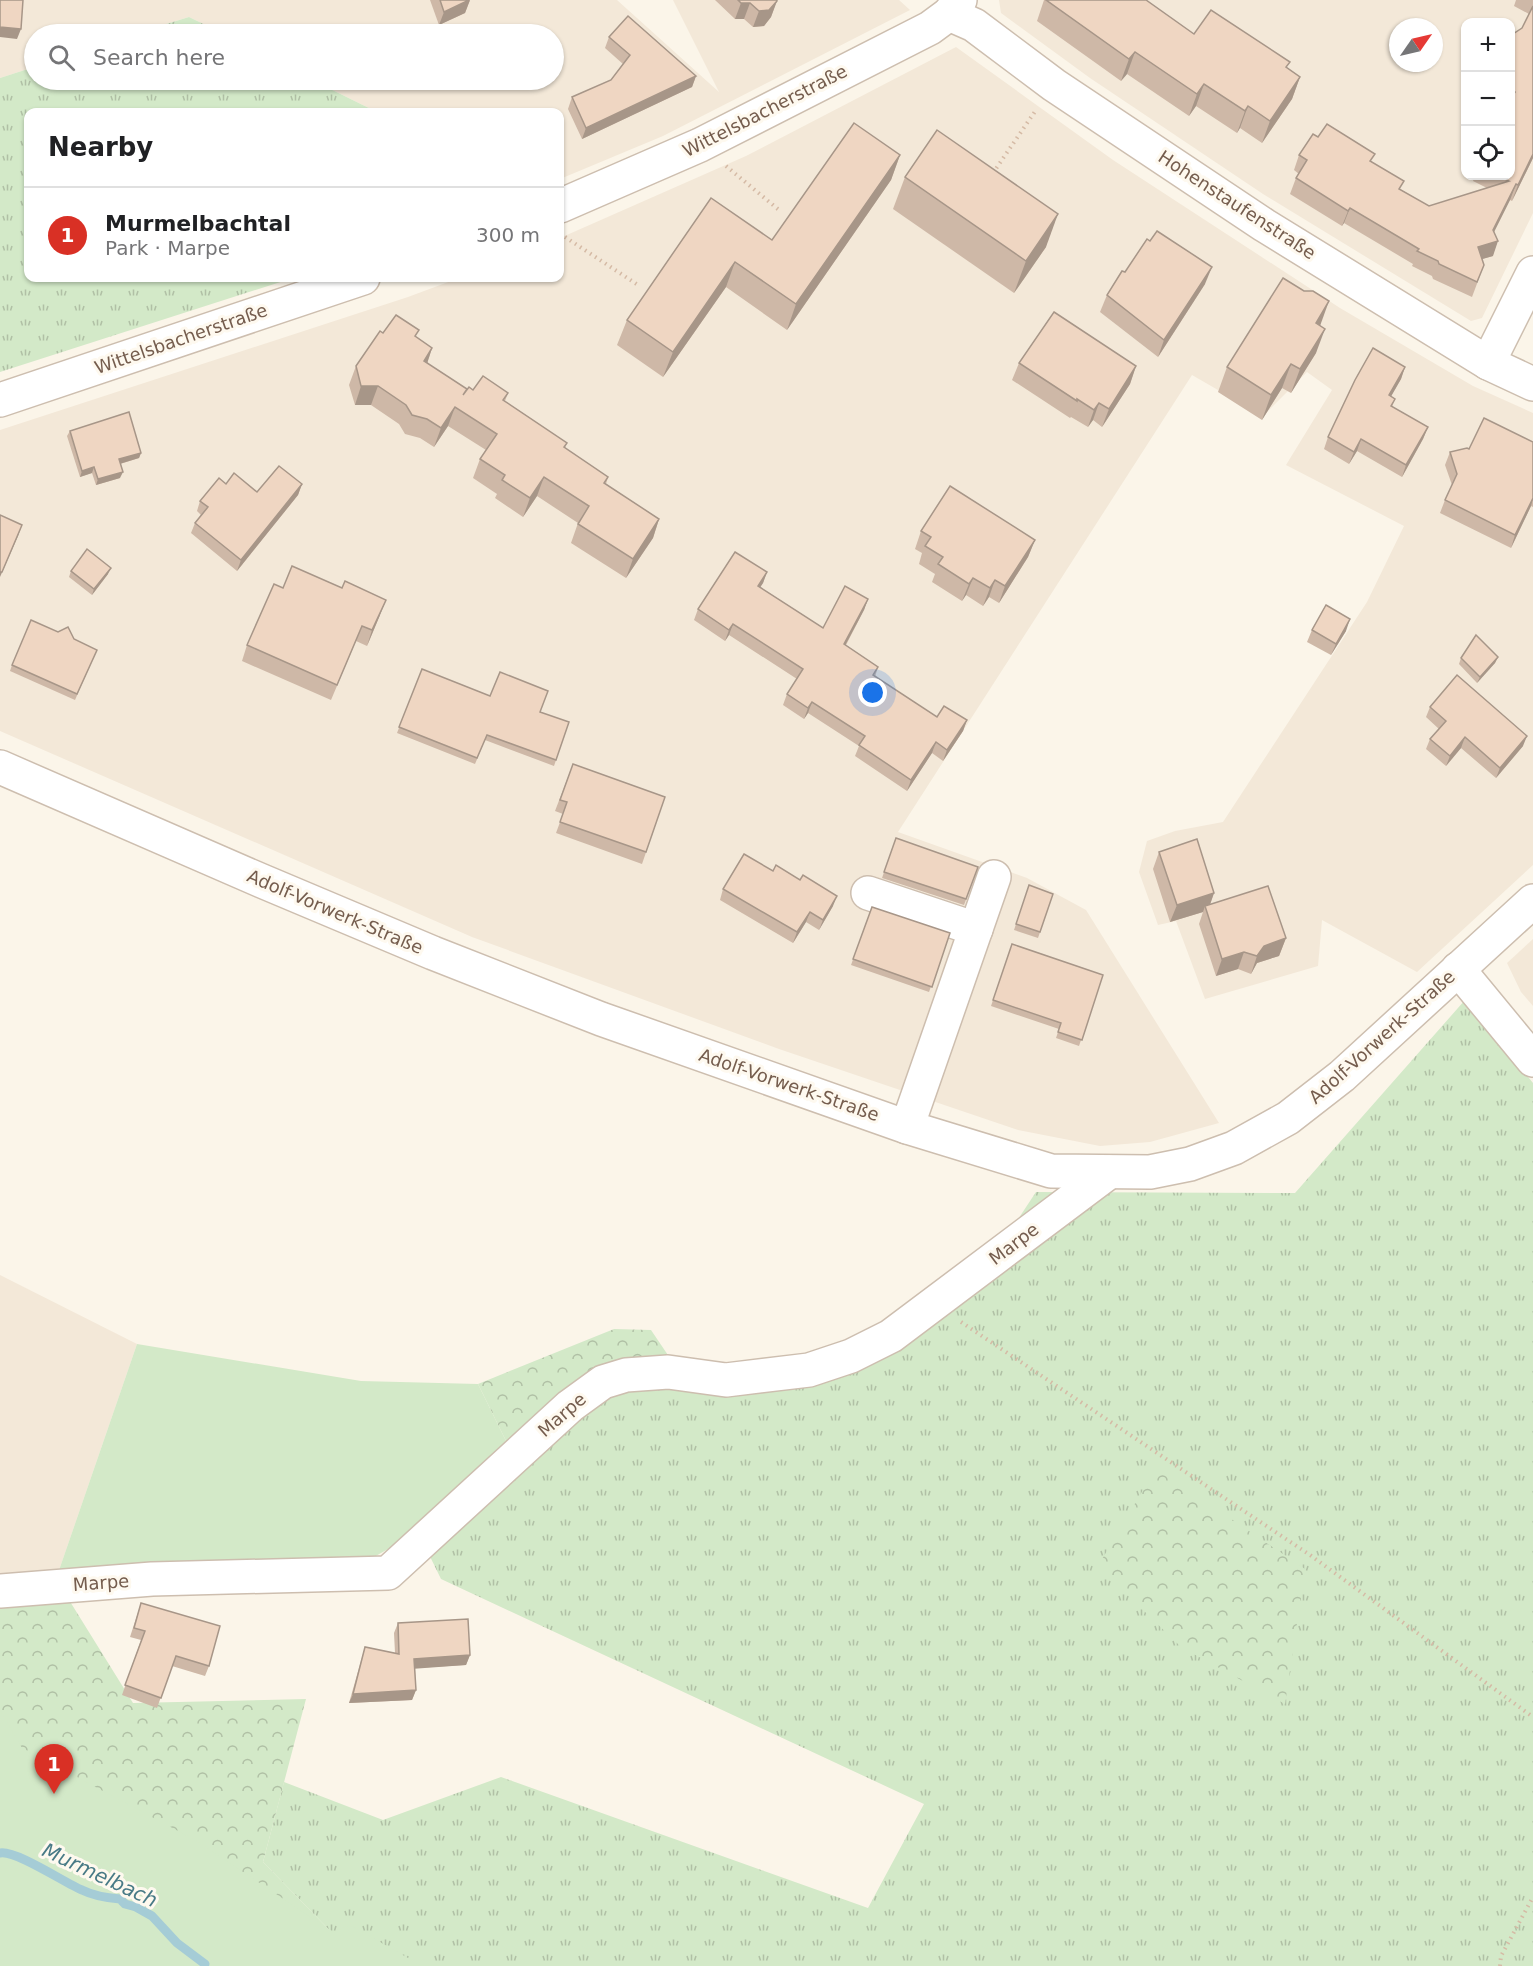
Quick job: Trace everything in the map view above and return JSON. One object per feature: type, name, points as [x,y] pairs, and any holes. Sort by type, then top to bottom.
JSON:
[{"type":"street","name":"Hohenstaufenstraße","points":[[954,7],[974,25],[1054,85],[1264,225],[1488,363],[1533,384]]},
{"type":"street","name":"Wittelsbacherstraße","points":[[564,204],[700,145],[930,28],[954,7]]},
{"type":"street","points":[[1488,363],[1533,273]]},
{"type":"street","name":"Wittelsbacherstraße","points":[[0,400],[351,282]]},
{"type":"street","name":"Adolf-Vorwerk-Straße","points":[[0,767],[433,953],[601,1019],[907,1127],[1051,1171],[1149,1172],[1190,1164],[1234,1148],[1288,1118],[1342,1076],[1533,901]]},
{"type":"street","points":[[907,1127],[994,877]]},
{"type":"street","points":[[868,893],[976,929]]},
{"type":"street","points":[[1458,969],[1533,1059]]},
{"type":"street","name":"Marpe","points":[[0,1591],[152,1579],[388,1573],[570,1406],[603,1382],[626,1375],[668,1372],[726,1380],[809,1370],[851,1356],[891,1336],[1109,1172]]},
{"type":"path","points":[[991,177],[1054,85]]},
{"type":"path","points":[[700,145],[779,210]]},
{"type":"path","points":[[564,236],[638,285]]},
{"type":"path","points":[[934,1304],[1310,1555],[1533,1718]]},
{"type":"path","points":[[1500,1966],[1501,1956],[1533,1897]]},
{"type":"shaded area","points":[[0,0],[617,0],[719,92],[673,0],[899,0],[910,10],[663,136],[564,177],[564,108],[369,108],[332,90],[564,90],[564,24],[203,24],[189,17],[166,24],[24,24],[24,70],[0,78]]},
{"type":"shaded area","points":[[999,0],[1533,0],[1533,213],[1482,318],[1471,321],[1263,194],[1090,78],[1001,13]]},
{"type":"shaded area","points":[[956,47],[1113,160],[1340,308],[1473,386],[1533,413],[1533,865],[1417,972],[1322,920],[1318,966],[1205,999],[1176,921],[1158,925],[1139,872],[1147,841],[1175,831],[1223,822],[1367,602],[1404,526],[1286,465],[1332,390],[1307,372],[1263,416],[1192,375],[898,832],[1027,878],[1086,910],[1219,1123],[1150,1142],[1100,1146],[1018,1130],[779,1049],[472,937],[0,731],[0,430],[448,282],[564,282],[564,236],[746,156]]},
{"type":"shaded area","points":[[1533,939],[1533,1006],[1521,992],[1507,963]]},
{"type":"shaded area","points":[[0,1275],[137,1344],[56,1579],[0,1589]]},
{"type":"green space","points":[[189,17],[203,24],[166,24]]},
{"type":"green space","points":[[24,70],[24,90],[332,90],[369,108],[24,108],[24,282],[281,282],[0,372],[0,78]]},
{"type":"green space","points":[[1465,1000],[1533,1083],[1533,1966],[0,1966],[0,1856],[341,1942],[263,1862],[284,1782],[383,1820],[501,1777],[868,1908],[924,1804],[441,1579],[418,1532],[507,1443],[676,1367],[806,1358],[866,1334],[1007,1236],[1036,1192],[1295,1193]]},
{"type":"green space","points":[[614,1329],[651,1330],[676,1367],[507,1443],[478,1384]]},
{"type":"green space","points":[[137,1344],[361,1381],[478,1384],[507,1443],[418,1532],[374,1557],[197,1561],[56,1579]]},
{"type":"green space","points":[[1156,1468],[1305,1569],[1285,1704],[1181,1647],[1098,1566]]},
{"type":"green space","points":[[56,1579],[133,1703],[306,1699],[263,1862],[343,1944],[0,1856],[0,1589]]},
{"type":"green space","points":[[0,1710],[22,1748],[195,1840],[333,1932],[350,1925],[422,1966],[0,1966]]},
{"type":"building","points":[[0,0],[23,0],[21,29],[0,27]]},
{"type":"building","points":[[440,0],[469,0],[444,12]]},
{"type":"building","points":[[738,0],[777,1],[769,10],[759,11],[750,3],[741,3]]},
{"type":"building","points":[[1046,0],[1146,0],[1194,34],[1211,10],[1290,62],[1286,67],[1300,77],[1270,121],[1248,106],[1245,111],[1204,84],[1197,94],[1135,52],[1129,59]]},
{"type":"building","points":[[1533,6],[1533,154],[1493,230],[1498,241],[1478,247],[1484,265],[1477,282],[1439,264],[1438,261],[1417,251],[1419,249],[1350,208],[1348,211],[1296,178],[1307,160],[1299,155],[1313,134],[1318,137],[1327,124],[1375,154],[1370,161],[1404,181],[1399,189],[1429,206],[1509,181],[1507,180],[1515,180],[1515,33],[1522,28]]},
{"type":"building","points":[[628,16],[696,76],[586,128],[572,97],[611,80],[630,55],[609,37]]},
{"type":"building","points":[[854,123],[900,155],[796,304],[735,262],[673,352],[627,320],[711,198],[772,240]]},
{"type":"building","points":[[937,130],[1058,214],[1026,261],[905,177]]},
{"type":"building","points":[[1157,231],[1212,267],[1164,340],[1107,295],[1147,239],[1150,241]]},
{"type":"building","points":[[1283,278],[1304,291],[1313,291],[1329,301],[1316,323],[1325,329],[1300,369],[1291,364],[1271,395],[1227,367]]},
{"type":"building","points":[[1054,312],[1136,366],[1109,409],[1099,403],[1094,410],[1019,363]]},
{"type":"building","points":[[396,315],[419,330],[415,336],[432,348],[424,361],[467,389],[463,395],[469,387],[473,390],[483,376],[508,393],[503,400],[567,443],[564,447],[608,477],[604,483],[659,519],[633,559],[578,524],[589,506],[544,477],[530,498],[502,480],[505,475],[480,459],[497,434],[455,407],[441,428],[427,419],[412,415],[406,405],[378,386],[361,386],[356,366],[380,331],[383,333]]},
{"type":"building","points":[[1373,348],[1405,367],[1389,395],[1395,399],[1391,406],[1428,427],[1406,465],[1361,439],[1354,452],[1328,437]]},
{"type":"building","points":[[129,412],[141,453],[119,459],[123,472],[98,479],[94,467],[82,471],[70,431]]},
{"type":"building","points":[[1484,418],[1533,442],[1533,498],[1515,535],[1445,500],[1457,474],[1450,452],[1469,449]]},
{"type":"building","points":[[279,466],[302,484],[241,560],[195,523],[208,507],[200,501],[219,478],[226,484],[234,473],[257,492]]},
{"type":"building","points":[[950,486],[1035,540],[1005,586],[995,580],[990,588],[973,578],[969,584],[938,564],[943,557],[925,546],[931,537],[921,531]]},
{"type":"building","points":[[0,515],[22,525],[2,572],[0,572]]},
{"type":"building","points":[[87,549],[111,568],[94,589],[71,571]]},
{"type":"building","points":[[735,552],[767,572],[758,586],[823,628],[845,586],[868,599],[844,644],[878,667],[873,675],[937,717],[944,706],[967,720],[947,750],[936,742],[911,780],[859,745],[865,736],[812,702],[808,708],[787,694],[803,669],[733,624],[729,630],[698,609]]},
{"type":"building","points":[[292,566],[342,588],[345,581],[386,600],[372,630],[362,626],[337,685],[247,645],[274,584],[283,588]]},
{"type":"building","points":[[1326,605],[1350,619],[1336,644],[1312,630]]},
{"type":"building","points":[[31,620],[58,632],[68,627],[74,639],[97,650],[77,694],[12,665]]},
{"type":"building","points":[[1476,635],[1498,657],[1480,677],[1461,658]]},
{"type":"building","points":[[422,669],[490,696],[500,672],[548,691],[540,712],[569,722],[556,760],[487,735],[477,758],[399,727]]},
{"type":"building","points":[[1457,675],[1527,736],[1500,768],[1465,737],[1450,756],[1430,739],[1446,721],[1430,707]]},
{"type":"building","points":[[573,764],[665,797],[646,852],[560,822],[567,802],[560,800]]},
{"type":"building","points":[[896,838],[978,867],[966,899],[884,872]]},
{"type":"building","points":[[1197,839],[1214,893],[1177,905],[1159,852]]},
{"type":"building","points":[[744,854],[773,871],[776,865],[800,880],[803,875],[837,896],[823,920],[810,912],[797,932],[723,889]]},
{"type":"building","points":[[1029,885],[1053,894],[1040,932],[1016,924]]},
{"type":"building","points":[[1268,886],[1286,938],[1264,946],[1257,956],[1244,952],[1222,959],[1205,906]]},
{"type":"building","points":[[872,907],[950,933],[932,987],[853,959]]},
{"type":"building","points":[[1012,944],[1103,975],[1082,1040],[1058,1032],[1061,1023],[993,1000]]},
{"type":"building","points":[[141,1603],[220,1626],[209,1666],[176,1656],[161,1698],[125,1685],[145,1631],[134,1628]]},
{"type":"building","points":[[468,1619],[470,1655],[414,1659],[416,1690],[353,1694],[365,1647],[399,1654],[398,1623]]},
{"type":"waterway","name":"Murmelbach","points":[[0,1853],[17,1857],[87,1892],[120,1899],[125,1904],[136,1907],[152,1916],[177,1943],[205,1964]]},
{"type":"place","name":"Murmelbachtal","points":[[54,1794]]}]
